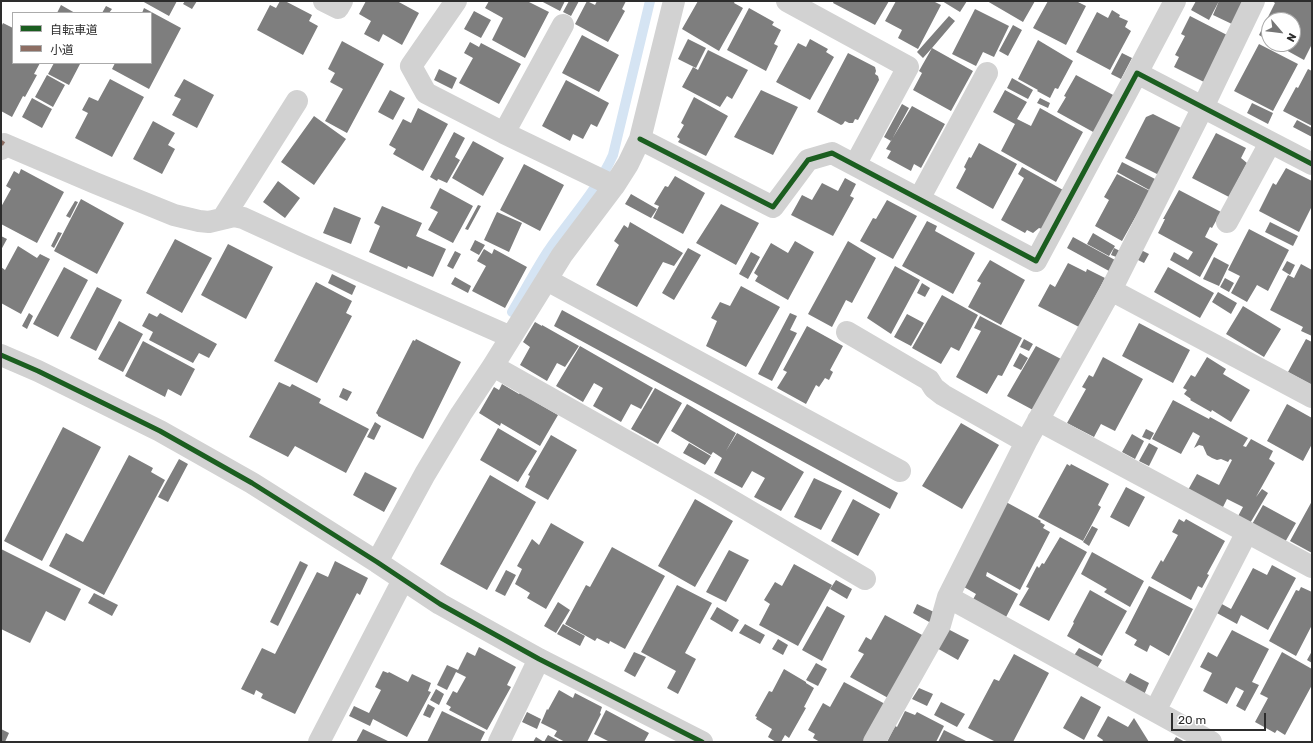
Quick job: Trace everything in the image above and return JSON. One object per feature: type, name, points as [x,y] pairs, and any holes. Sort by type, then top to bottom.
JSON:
[{"type":"street","points":[[324,1],[338,8],[342,1]]},
{"type":"street","points":[[456,1],[411,66],[426,93],[605,182]]},
{"type":"street","points":[[377,562],[461,414],[547,280],[605,182],[628,164],[640,139],[674,1]]},
{"type":"street","points":[[787,1],[908,67],[855,165]]},
{"type":"street","points":[[874,742],[940,625],[948,597],[1026,442],[1111,290],[1203,108],[1254,1]]},
{"type":"street","points":[[640,139],[773,207],[808,160],[832,153],[1036,261],[1137,73],[1171,2]]},
{"type":"street","points":[[504,133],[563,25]]},
{"type":"street","points":[[919,199],[987,73]]},
{"type":"street","points":[[1137,73],[1312,164]]},
{"type":"street","points":[[223,218],[297,101]]},
{"type":"street","points":[[1228,222],[1270,143]]},
{"type":"street","points":[[1,149],[4,144],[94,183],[174,214],[199,221],[209,222],[234,216],[243,218],[511,338]]},
{"type":"street","points":[[547,280],[900,471]]},
{"type":"street","points":[[1111,290],[1312,397]]},
{"type":"street","points":[[847,332],[929,380],[934,388],[943,394],[1026,442]]},
{"type":"street","points":[[1,355],[38,371],[160,431],[252,483],[377,562],[440,604],[675,736],[702,742]]},
{"type":"street","points":[[493,366],[712,489],[865,578]]},
{"type":"street","points":[[1038,420],[1312,567]]},
{"type":"street","points":[[1155,711],[1247,532]]},
{"type":"street","points":[[319,742],[403,580]]},
{"type":"street","points":[[948,597],[1211,742]]},
{"type":"street","points":[[499,742],[539,659]]},
{"type":"building","points":[[142,1],[177,1],[169,16]]},
{"type":"building","points":[[185,1],[197,1],[192,9],[183,4]]},
{"type":"building","points":[[280,1],[285,1],[312,15],[309,21],[318,26],[303,55],[257,30],[270,5],[276,8]]},
{"type":"building","points":[[366,1],[397,1],[419,13],[402,45],[383,34],[379,42],[364,34],[371,21],[359,14]]},
{"type":"building","points":[[489,1],[527,1],[549,12],[525,58],[492,40],[503,18],[485,8]]},
{"type":"building","points":[[541,1],[565,1],[560,11]]},
{"type":"building","points":[[569,1],[579,1],[571,16],[563,12]]},
{"type":"building","points":[[587,1],[595,5],[597,1],[626,1],[622,9],[625,11],[608,42],[575,24]]},
{"type":"building","points":[[698,1],[735,1],[734,3],[743,8],[719,51],[682,29]]},
{"type":"building","points":[[834,1],[889,1],[875,25],[833,3]]},
{"type":"building","points":[[896,1],[933,1],[941,5],[918,49],[898,38],[902,30],[885,21]]},
{"type":"building","points":[[942,1],[967,1],[960,12]]},
{"type":"building","points":[[987,1],[1035,1],[1023,22]]},
{"type":"building","points":[[1048,1],[1076,1],[1086,6],[1066,45],[1033,28]]},
{"type":"building","points":[[1196,1],[1219,1],[1209,20],[1191,10]]},
{"type":"building","points":[[1219,1],[1246,1],[1234,25],[1213,15]]},
{"type":"building","points":[[1272,1],[1312,1],[1312,44],[1304,60],[1290,52],[1301,52],[1301,12],[1270,12],[1275,3]]},
{"type":"building","points":[[61,5],[73,12],[58,12]]},
{"type":"building","points":[[106,6],[112,9],[110,12],[103,12]]},
{"type":"building","points":[[144,8],[151,12],[142,12]]},
{"type":"building","points":[[749,8],[774,22],[772,25],[781,30],[774,44],[778,46],[766,71],[727,50]]},
{"type":"building","points":[[975,9],[1009,26],[994,57],[983,52],[976,66],[952,54]]},
{"type":"building","points":[[1112,10],[1120,15],[1119,17],[1128,21],[1125,27],[1131,31],[1110,70],[1076,52],[1097,12],[1108,18]]},
{"type":"building","points":[[474,11],[491,20],[481,38],[464,29]]},
{"type":"building","points":[[152,12],[181,28],[149,89],[112,69],[114,64],[152,64]]},
{"type":"building","points":[[949,16],[955,21],[923,58],[917,52]]},
{"type":"building","points":[[1190,16],[1227,35],[1204,82],[1174,67],[1179,57],[1175,55],[1185,36],[1181,34]]},
{"type":"building","points":[[3,23],[12,28],[12,64],[39,64],[34,74],[37,75],[25,97],[23,96],[12,117],[1,111],[1,27]]},
{"type":"building","points":[[1013,25],[1022,30],[1008,56],[999,51]]},
{"type":"building","points":[[582,35],[619,55],[599,92],[562,73]]},
{"type":"building","points":[[688,39],[706,48],[696,68],[678,59]]},
{"type":"building","points":[[810,39],[828,49],[826,52],[834,57],[810,100],[776,82],[798,43],[806,47]]},
{"type":"building","points":[[1038,40],[1073,61],[1058,89],[1055,88],[1050,98],[1018,79]]},
{"type":"building","points":[[342,41],[384,64],[347,133],[325,121],[343,89],[330,82],[335,73],[328,69]]},
{"type":"building","points":[[470,42],[479,47],[481,43],[521,64],[499,104],[459,83],[473,58],[464,53]]},
{"type":"building","points":[[1259,44],[1261,45],[1261,52],[1275,52],[1298,64],[1273,111],[1234,91]]},
{"type":"building","points":[[932,48],[973,71],[951,111],[913,90],[922,73],[919,71]]},
{"type":"building","points":[[708,50],[748,70],[732,99],[727,96],[720,107],[682,87],[693,67],[698,70]]},
{"type":"building","points":[[848,53],[875,67],[875,74],[878,76],[879,80],[858,120],[855,119],[853,123],[845,121],[841,125],[817,112]]},
{"type":"building","points":[[1122,53],[1132,58],[1121,79],[1111,74]]},
{"type":"building","points":[[53,64],[80,64],[69,85],[48,74]]},
{"type":"building","points":[[439,69],[457,78],[452,89],[434,80]]},
{"type":"building","points":[[1308,69],[1312,71],[1312,126],[1283,111]]},
{"type":"building","points":[[47,75],[65,85],[53,107],[35,97]]},
{"type":"building","points":[[1076,75],[1115,96],[1095,133],[1057,112]]},
{"type":"building","points":[[1012,78],[1033,90],[1028,99],[1007,88]]},
{"type":"building","points":[[110,79],[144,97],[112,157],[75,138],[88,113],[82,110],[89,97],[98,101]]},
{"type":"building","points":[[184,79],[214,95],[197,128],[172,115],[181,99],[174,96]]},
{"type":"building","points":[[566,80],[609,103],[597,127],[591,124],[583,139],[573,134],[570,141],[542,126]]},
{"type":"building","points":[[390,90],[405,98],[393,120],[378,112]]},
{"type":"building","points":[[761,90],[798,107],[773,155],[734,137]]},
{"type":"building","points":[[1005,90],[1027,102],[1017,119],[1031,126],[1040,108],[1083,132],[1056,182],[1001,151],[1015,124],[993,112]]},
{"type":"building","points":[[694,97],[728,116],[706,156],[678,142],[680,139],[677,137],[684,125],[681,123]]},
{"type":"building","points":[[32,98],[52,109],[42,128],[22,117]]},
{"type":"building","points":[[1040,98],[1050,103],[1048,108],[1037,103]]},
{"type":"building","points":[[1252,103],[1273,113],[1268,124],[1247,113]]},
{"type":"building","points":[[902,104],[909,108],[891,141],[884,137]]},
{"type":"building","points":[[912,106],[945,124],[921,168],[914,164],[911,171],[887,158],[891,151],[886,149]]},
{"type":"building","points":[[418,108],[448,124],[423,171],[393,154],[396,149],[389,145],[403,119],[411,123]]},
{"type":"building","points":[[1153,114],[1183,129],[1159,175],[1125,158],[1146,117]]},
{"type":"building","points":[[314,116],[346,139],[314,185],[281,162]]},
{"type":"building","points":[[1297,120],[1312,128],[1312,137],[1293,127]]},
{"type":"building","points":[[153,121],[175,133],[168,145],[175,149],[162,174],[133,159]]},
{"type":"building","points":[[454,132],[465,138],[455,157],[460,160],[447,183],[438,179],[437,181],[430,177]]},
{"type":"building","points":[[1216,133],[1246,148],[1241,158],[1247,163],[1229,197],[1192,178]]},
{"type":"building","points":[[473,141],[504,158],[483,196],[452,178]]},
{"type":"building","points":[[979,143],[1017,164],[993,209],[956,188],[966,169],[964,167],[969,157],[971,158]]},
{"type":"building","points":[[1122,162],[1157,180],[1151,191],[1117,172]]},
{"type":"building","points":[[524,164],[564,185],[540,231],[500,210]]},
{"type":"building","points":[[1022,167],[1063,190],[1042,229],[1039,228],[1033,233],[1027,230],[1025,233],[1001,220],[1024,178],[1018,174]]},
{"type":"building","points":[[1286,168],[1312,181],[1312,206],[1299,232],[1259,211],[1273,183],[1276,185]]},
{"type":"building","points":[[21,169],[64,192],[37,243],[1,224],[1,207],[11,189],[6,186],[14,171],[19,174]]},
{"type":"building","points":[[1117,174],[1150,191],[1122,241],[1095,226],[1109,200],[1104,197]]},
{"type":"building","points":[[675,176],[705,193],[683,234],[653,218],[659,206],[654,204],[665,186],[668,187]]},
{"type":"building","points":[[845,178],[856,184],[850,196],[854,198],[833,236],[791,215],[802,195],[812,200],[822,183],[838,191]]},
{"type":"building","points":[[278,181],[300,198],[285,218],[263,202]]},
{"type":"building","points":[[440,188],[473,206],[453,243],[428,230],[438,212],[430,208]]},
{"type":"building","points":[[1179,190],[1221,212],[1205,237],[1218,244],[1200,277],[1170,260],[1174,252],[1188,260],[1193,252],[1158,233],[1165,219],[1163,219]]},
{"type":"building","points":[[631,194],[657,209],[651,218],[625,204]]},
{"type":"building","points":[[81,199],[124,223],[97,274],[54,251]]},
{"type":"building","points":[[887,200],[917,216],[893,259],[860,241],[873,218],[876,219]]},
{"type":"building","points":[[75,201],[78,202],[70,218],[66,216]]},
{"type":"building","points":[[721,204],[759,223],[736,265],[696,243]]},
{"type":"building","points":[[478,205],[481,206],[468,230],[465,229]]},
{"type":"building","points":[[382,206],[422,223],[416,236],[446,249],[433,277],[408,266],[407,269],[369,252],[380,226],[374,223]]},
{"type":"building","points":[[334,207],[361,218],[351,244],[323,233]]},
{"type":"building","points":[[497,212],[522,223],[509,252],[484,240]]},
{"type":"building","points":[[927,221],[937,226],[935,231],[975,253],[953,294],[902,266]]},
{"type":"building","points":[[630,222],[683,253],[674,266],[663,262],[637,307],[596,285],[619,245],[614,241],[624,225],[628,228]]},
{"type":"building","points":[[1270,222],[1298,236],[1293,246],[1265,232]]},
{"type":"building","points":[[1249,229],[1289,250],[1268,291],[1257,285],[1247,302],[1231,293],[1240,276],[1228,270]]},
{"type":"building","points":[[58,232],[62,233],[54,248],[51,246]]},
{"type":"building","points":[[1093,233],[1115,246],[1109,256],[1087,244]]},
{"type":"building","points":[[1,236],[7,239],[1,250]]},
{"type":"building","points":[[1073,237],[1115,260],[1109,271],[1067,248]]},
{"type":"building","points":[[175,239],[212,258],[182,313],[146,293]]},
{"type":"building","points":[[475,240],[485,245],[479,255],[470,250]]},
{"type":"building","points":[[795,241],[814,252],[788,300],[755,281],[758,276],[754,273],[771,243],[788,253]]},
{"type":"building","points":[[848,241],[876,258],[852,303],[846,300],[832,327],[808,314]]},
{"type":"building","points":[[228,244],[273,267],[246,319],[201,295]]},
{"type":"building","points":[[18,246],[37,258],[40,254],[50,259],[21,314],[1,303],[1,267],[5,270]]},
{"type":"building","points":[[688,248],[701,255],[674,300],[662,293]]},
{"type":"building","points":[[1114,248],[1122,252],[1119,258],[1111,255]]},
{"type":"building","points":[[484,249],[492,254],[494,249],[527,267],[505,308],[472,291],[486,266],[477,261]]},
{"type":"building","points":[[1141,250],[1149,254],[1144,263],[1136,259]]},
{"type":"building","points":[[455,251],[461,254],[453,269],[447,266]]},
{"type":"building","points":[[751,252],[760,257],[748,279],[739,274]]},
{"type":"building","points":[[1214,257],[1229,265],[1219,286],[1203,279]]},
{"type":"building","points":[[990,260],[1025,280],[1001,325],[968,307],[981,283],[977,281]]},
{"type":"building","points":[[1287,261],[1295,265],[1290,275],[1282,270]]},
{"type":"building","points":[[1068,263],[1086,272],[1087,269],[1105,278],[1079,327],[1038,306],[1050,284],[1055,287]]},
{"type":"building","points":[[1301,264],[1312,270],[1312,336],[1301,331],[1303,327],[1270,310],[1288,275],[1294,278]]},
{"type":"building","points":[[895,266],[920,280],[891,334],[867,318]]},
{"type":"building","points":[[64,267],[88,280],[58,337],[33,324]]},
{"type":"building","points":[[1168,267],[1214,293],[1200,318],[1154,292]]},
{"type":"building","points":[[332,274],[356,286],[352,295],[328,283]]},
{"type":"building","points":[[455,277],[471,286],[468,293],[451,284]]},
{"type":"building","points":[[1225,278],[1234,283],[1229,292],[1220,287]]},
{"type":"building","points":[[316,282],[352,301],[346,313],[352,316],[317,383],[274,361]]},
{"type":"building","points":[[922,283],[930,288],[925,297],[917,293]]},
{"type":"building","points":[[741,286],[780,307],[746,367],[706,346],[717,321],[711,318],[720,302],[730,306]]},
{"type":"building","points":[[97,287],[122,300],[96,351],[70,338]]},
{"type":"building","points":[[1218,292],[1237,303],[1231,314],[1212,302]]},
{"type":"building","points":[[942,295],[978,315],[959,351],[951,347],[941,364],[912,348]]},
{"type":"building","points":[[1243,306],[1281,329],[1264,357],[1226,334]]},
{"type":"building","points":[[562,310],[898,493],[890,509],[554,326]]},
{"type":"building","points":[[29,313],[33,316],[27,329],[22,326]]},
{"type":"building","points":[[149,313],[157,317],[160,313],[217,344],[209,358],[199,353],[193,363],[149,340],[153,332],[142,326]]},
{"type":"building","points":[[790,313],[797,316],[790,330],[797,333],[772,381],[758,374]]},
{"type":"building","points":[[907,314],[924,323],[911,346],[894,337]]},
{"type":"building","points":[[980,316],[1022,338],[1002,376],[998,375],[987,394],[956,377],[981,331],[974,328]]},
{"type":"building","points":[[119,321],[143,334],[123,372],[98,359]]},
{"type":"building","points":[[535,322],[579,346],[565,367],[557,363],[547,381],[520,365],[530,347],[523,342]]},
{"type":"building","points":[[1139,323],[1190,350],[1173,383],[1122,356]]},
{"type":"building","points":[[807,326],[843,346],[830,370],[833,372],[829,380],[825,378],[819,387],[816,385],[806,404],[777,388],[787,372],[783,370]]},
{"type":"building","points":[[416,339],[461,362],[423,439],[378,416],[376,413],[413,340],[415,341]]},
{"type":"building","points":[[1024,339],[1033,344],[1029,351],[1020,347]]},
{"type":"building","points":[[1306,339],[1312,342],[1312,385],[1288,372]]},
{"type":"building","points":[[143,341],[195,369],[181,396],[168,389],[165,397],[125,376]]},
{"type":"building","points":[[580,346],[653,388],[641,409],[631,404],[621,422],[593,406],[603,388],[594,383],[583,402],[556,386]]},
{"type":"building","points":[[1036,346],[1061,359],[1033,410],[1007,396]]},
{"type":"building","points":[[1020,353],[1028,358],[1021,370],[1013,366]]},
{"type":"building","points":[[1103,357],[1143,379],[1115,431],[1101,424],[1094,437],[1067,423],[1086,389],[1082,387],[1089,375],[1093,377]]},
{"type":"building","points":[[1207,357],[1226,369],[1223,374],[1250,390],[1231,422],[1212,410],[1211,412],[1190,400],[1191,399],[1184,394],[1187,390],[1183,388],[1191,375],[1195,377]]},
{"type":"building","points":[[279,382],[290,387],[292,384],[321,399],[319,403],[369,429],[346,473],[295,446],[288,457],[249,437]]},
{"type":"building","points":[[502,384],[558,415],[540,446],[501,423],[500,426],[479,413],[494,387],[499,390]]},
{"type":"building","points":[[343,388],[352,392],[347,401],[339,397]]},
{"type":"building","points":[[655,388],[682,403],[658,444],[631,429]]},
{"type":"building","points":[[1173,400],[1209,419],[1210,417],[1248,438],[1243,446],[1246,447],[1251,439],[1273,451],[1269,459],[1275,463],[1256,497],[1262,489],[1268,493],[1249,525],[1237,518],[1243,507],[1227,499],[1222,509],[1188,490],[1197,474],[1219,485],[1232,460],[1230,459],[1228,462],[1221,459],[1217,460],[1212,458],[1207,455],[1203,446],[1199,445],[1194,448],[1200,436],[1193,432],[1181,454],[1152,439]]},
{"type":"building","points":[[687,404],[736,433],[726,451],[737,433],[804,472],[781,511],[754,497],[765,478],[752,471],[742,488],[714,473],[722,458],[713,452],[711,455],[671,431]]},
{"type":"building","points":[[1287,404],[1312,418],[1312,444],[1303,461],[1267,441]]},
{"type":"building","points":[[375,422],[381,426],[374,440],[367,437]]},
{"type":"building","points":[[961,423],[999,445],[962,509],[922,486]]},
{"type":"building","points":[[63,427],[101,447],[42,561],[4,541]]},
{"type":"building","points":[[498,428],[537,451],[518,482],[480,460]]},
{"type":"building","points":[[1146,429],[1154,433],[1150,440],[1142,437]]},
{"type":"building","points":[[1132,434],[1144,441],[1135,459],[1122,452]]},
{"type":"building","points":[[551,435],[577,450],[548,500],[525,487],[530,476],[528,475]]},
{"type":"building","points":[[689,443],[711,456],[705,465],[683,453]]},
{"type":"building","points":[[1149,443],[1158,448],[1149,466],[1139,461]]},
{"type":"building","points":[[129,455],[153,468],[151,472],[165,480],[104,595],[49,566],[66,533],[83,542]]},
{"type":"building","points":[[179,459],[188,464],[168,502],[158,497]]},
{"type":"building","points":[[1067,464],[1070,466],[1071,464],[1109,484],[1098,505],[1101,507],[1083,541],[1038,517]]},
{"type":"building","points":[[365,472],[397,488],[384,512],[353,495]]},
{"type":"building","points":[[490,475],[536,502],[487,590],[440,564]]},
{"type":"building","points":[[814,478],[842,491],[821,530],[794,517]]},
{"type":"building","points":[[1126,487],[1145,497],[1129,527],[1110,517]]},
{"type":"building","points":[[695,499],[733,521],[695,587],[658,566]]},
{"type":"building","points":[[853,499],[880,514],[858,556],[831,541]]},
{"type":"building","points":[[1312,501],[1312,553],[1290,541]]},
{"type":"building","points":[[1006,502],[1041,521],[1040,522],[1045,525],[1043,528],[1050,532],[1020,590],[987,572],[986,576],[1018,594],[1004,621],[971,603],[976,594],[964,587]]},
{"type":"building","points":[[1263,505],[1296,523],[1284,544],[1251,526]]},
{"type":"building","points":[[1179,519],[1184,522],[1186,519],[1225,541],[1207,574],[1209,575],[1202,588],[1198,586],[1191,600],[1151,578],[1161,560],[1163,562],[1178,535],[1172,532]]},
{"type":"building","points":[[551,523],[584,542],[546,609],[527,598],[530,593],[515,584],[522,569],[517,566],[532,539],[539,545]]},
{"type":"building","points":[[1092,526],[1098,529],[1089,546],[1083,542]]},
{"type":"building","points":[[1060,537],[1087,552],[1049,621],[1019,605],[1029,588],[1026,587],[1037,566],[1039,568],[1042,563],[1044,564]]},
{"type":"building","points":[[612,547],[665,576],[625,649],[610,641],[609,644],[597,638],[595,641],[565,624],[586,585],[590,587]]},
{"type":"building","points":[[1,549],[81,589],[65,621],[46,611],[30,643],[1,629]]},
{"type":"building","points":[[729,550],[749,560],[726,602],[706,592]]},
{"type":"building","points":[[1092,552],[1144,581],[1130,607],[1104,592],[1107,589],[1081,574]]},
{"type":"building","points":[[300,561],[308,565],[278,626],[270,622]]},
{"type":"building","points":[[335,561],[368,578],[360,595],[357,593],[295,714],[261,698],[263,694],[256,690],[254,695],[241,689],[262,648],[275,654],[317,572],[328,577]]},
{"type":"building","points":[[794,564],[832,585],[798,646],[759,625],[770,604],[764,600],[775,582],[782,586]]},
{"type":"building","points":[[1272,565],[1296,578],[1268,630],[1241,615],[1237,624],[1215,612],[1220,603],[1231,609],[1253,568],[1267,575]]},
{"type":"building","points":[[506,570],[516,575],[505,596],[495,591]]},
{"type":"building","points":[[836,580],[852,589],[847,599],[830,589]]},
{"type":"building","points":[[677,585],[712,603],[685,653],[696,659],[678,694],[667,688],[676,671],[641,652]]},
{"type":"building","points":[[1149,586],[1193,609],[1169,656],[1150,645],[1147,652],[1134,645],[1137,640],[1125,633]]},
{"type":"building","points":[[1301,587],[1312,592],[1312,625],[1296,656],[1269,641],[1296,590],[1299,591]]},
{"type":"building","points":[[1090,590],[1127,611],[1102,656],[1067,636]]},
{"type":"building","points":[[94,593],[118,605],[112,616],[88,603]]},
{"type":"building","points":[[558,602],[570,610],[556,633],[544,626]]},
{"type":"building","points":[[917,604],[936,613],[931,623],[913,613]]},
{"type":"building","points":[[827,606],[845,616],[822,661],[802,650]]},
{"type":"building","points":[[717,607],[739,620],[732,632],[710,619]]},
{"type":"building","points":[[885,615],[924,636],[890,699],[850,677],[864,654],[858,651],[866,637],[871,640]]},
{"type":"building","points":[[563,624],[585,636],[580,646],[557,634]]},
{"type":"building","points":[[745,624],[765,635],[760,644],[739,633]]},
{"type":"building","points":[[946,628],[969,640],[958,660],[935,647]]},
{"type":"building","points":[[1232,630],[1269,649],[1252,682],[1259,685],[1245,711],[1236,706],[1244,691],[1236,687],[1227,704],[1203,691],[1212,673],[1200,667],[1208,652],[1217,657]]},
{"type":"building","points":[[778,639],[788,645],[783,655],[772,649]]},
{"type":"building","points":[[479,647],[516,667],[507,685],[511,687],[487,730],[449,710],[451,707],[446,704],[453,691],[457,693],[466,677],[456,672],[447,690],[437,685],[447,665],[458,670],[467,652],[475,656]]},
{"type":"building","points":[[1079,648],[1102,660],[1096,670],[1073,657]]},
{"type":"building","points":[[1312,651],[1312,663],[1307,660]]},
{"type":"building","points":[[634,652],[646,657],[635,677],[624,671]]},
{"type":"building","points":[[1282,652],[1312,669],[1312,685],[1285,735],[1277,730],[1275,733],[1255,722],[1268,698],[1260,694]]},
{"type":"building","points":[[1014,654],[1049,673],[1013,742],[996,742],[968,728],[994,679],[999,681]]},
{"type":"building","points":[[816,663],[827,669],[818,686],[806,680]]},
{"type":"building","points":[[784,669],[814,688],[804,707],[806,708],[789,738],[785,735],[781,742],[776,742],[768,737],[772,729],[756,719],[757,717],[755,716],[769,691],[772,692]]},
{"type":"building","points":[[383,671],[389,672],[408,682],[412,674],[431,683],[428,691],[431,692],[407,737],[373,719],[370,726],[349,716],[354,706],[369,713],[381,690],[375,687]]},
{"type":"building","points":[[1130,673],[1149,683],[1144,695],[1124,684]]},
{"type":"building","points":[[844,682],[887,705],[867,742],[820,742],[813,738],[815,734],[808,730],[823,703],[830,707]]},
{"type":"building","points":[[919,688],[933,694],[927,706],[912,699]]},
{"type":"building","points":[[436,689],[444,694],[439,705],[430,700]]},
{"type":"building","points":[[559,690],[573,698],[575,693],[602,707],[601,714],[587,742],[565,742],[554,736],[557,731],[541,723],[547,709],[548,710]]},
{"type":"building","points":[[1081,696],[1101,707],[1084,740],[1063,728]]},
{"type":"building","points":[[941,702],[965,714],[957,727],[934,715]]},
{"type":"building","points":[[428,704],[435,708],[430,718],[423,715]]},
{"type":"building","points":[[606,710],[649,733],[644,742],[607,742],[608,741],[594,734]]},
{"type":"building","points":[[442,711],[485,732],[480,742],[427,742]]},
{"type":"building","points":[[905,711],[915,715],[917,712],[944,726],[936,742],[887,742]]},
{"type":"building","points":[[527,712],[541,719],[537,729],[522,722]]},
{"type":"building","points":[[1108,716],[1128,727],[1134,718],[1149,742],[1102,742],[1103,740],[1097,736]]},
{"type":"building","points":[[1,729],[9,733],[5,742],[1,742]]},
{"type":"building","points":[[363,729],[390,742],[356,742]]},
{"type":"building","points":[[944,730],[968,742],[938,742]]},
{"type":"building","points":[[548,735],[561,742],[544,742]]},
{"type":"building","points":[[536,737],[544,742],[533,742]]},
{"type":"building","points":[[1176,737],[1185,742],[1173,742]]},
{"type":"waterway","points":[[512,312],[548,251],[591,193],[607,168],[613,155],[650,1]]},
{"type":"cycle path","points":[[640,139],[773,207],[808,160],[832,153],[1036,261],[1137,73],[1312,164]]},
{"type":"cycle path","points":[[1,355],[38,371],[160,431],[252,483],[377,562],[440,604],[539,659],[702,742]]}]
